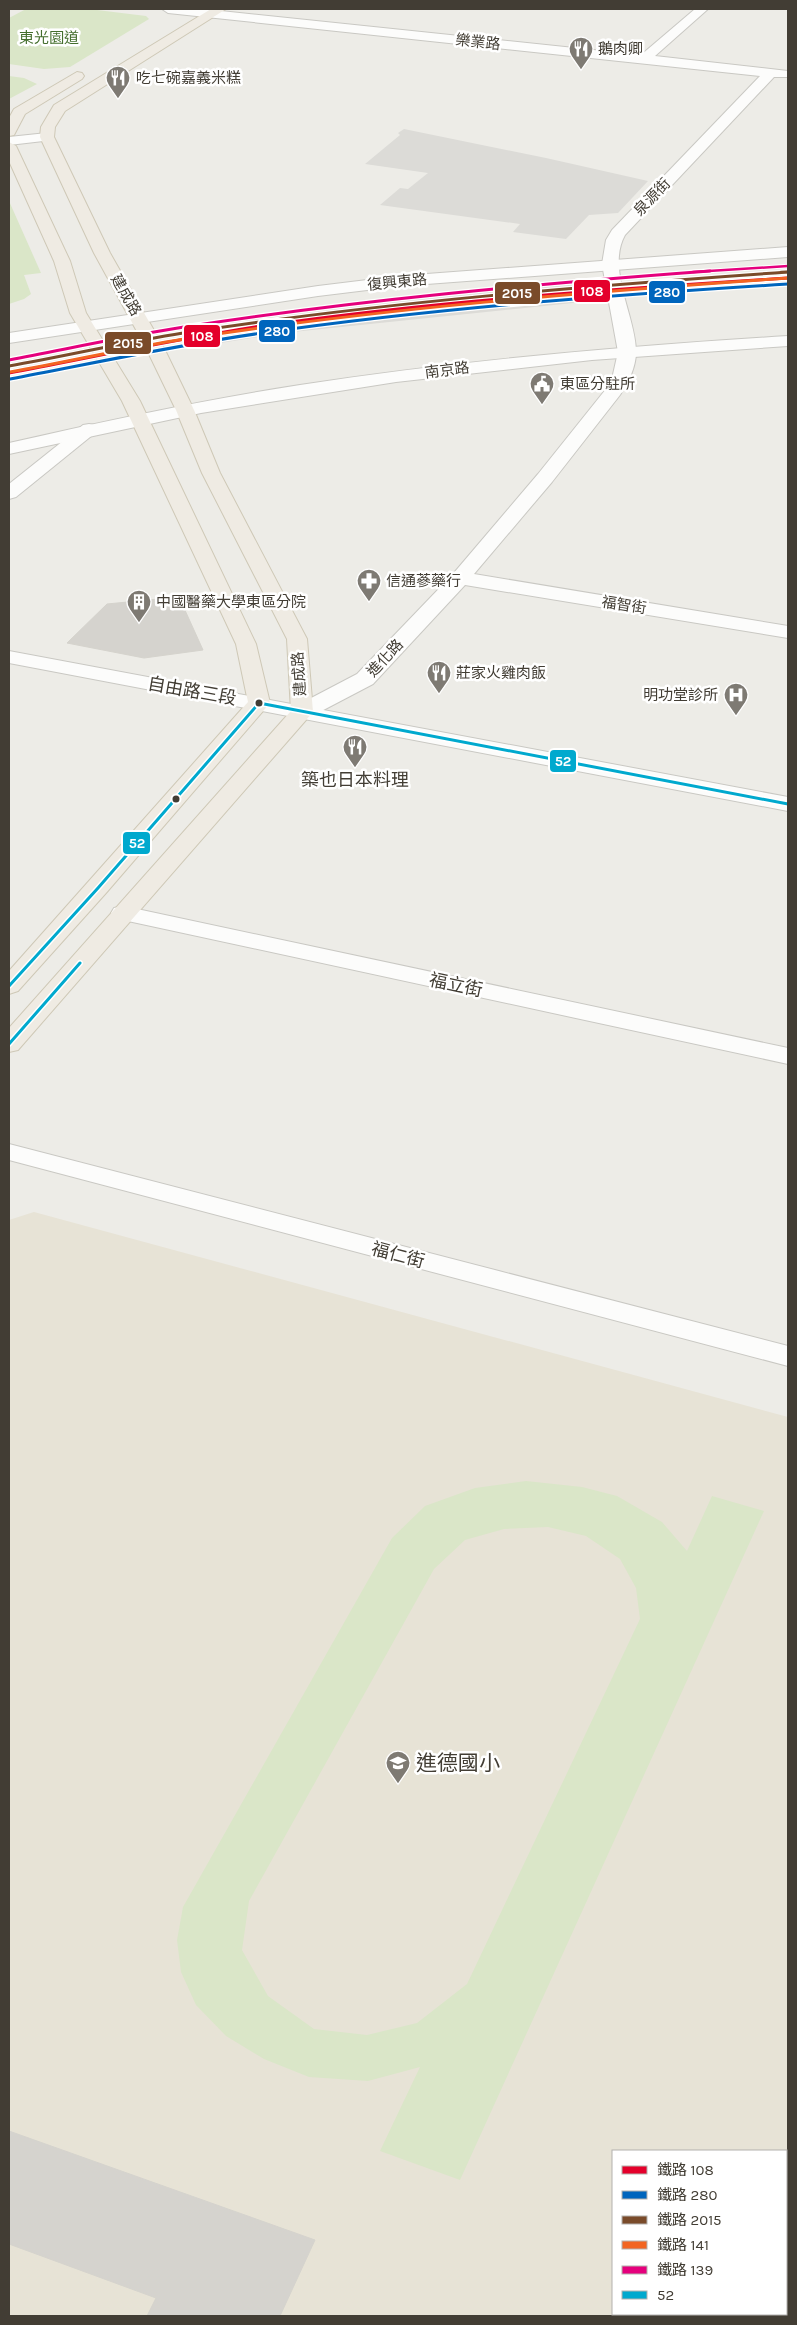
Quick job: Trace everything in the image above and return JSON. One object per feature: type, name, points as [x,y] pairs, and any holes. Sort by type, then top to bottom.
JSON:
[{"type":"main road","points":[[170,15],[191,10]]},
{"type":"main road","points":[[47,137],[48,127],[59,108],[216,11]]},
{"type":"main road","points":[[9,132],[19,112],[88,70]]},
{"type":"main road","name":"建成路","points":[[47,137],[102,253],[135,311],[185,410],[211,473],[297,639],[302,712]]},
{"type":"main road","points":[[9,146],[62,261],[83,320],[131,401],[246,644],[259,703],[98,888],[9,986]]},
{"type":"main road","name":"進化路","points":[[9,1044],[302,712]]},
{"type":"street","points":[[644,59],[702,9]]},
{"type":"street","name":"樂業路","points":[[191,10],[216,11],[788,75]]},
{"type":"street","name":"泉源街","points":[[627,352],[611,259],[614,240],[618,233],[770,73]]},
{"type":"street","points":[[9,141],[47,137]]},
{"type":"street","name":"復興東路","points":[[9,338],[83,320],[135,311],[611,259],[788,243]]},
{"type":"street","name":"復興東路","points":[[611,259],[788,252]]},
{"type":"street","name":"復興東路","points":[[9,322],[83,320]]},
{"type":"street","name":"南京路","points":[[9,449],[89,429],[185,410],[456,369],[627,352],[788,341]]},
{"type":"street","name":"進化路","points":[[302,712],[365,679],[460,578],[545,478],[614,390],[621,379],[627,352]]},
{"type":"street","points":[[9,493],[89,429]]},
{"type":"street","name":"福智街","points":[[460,578],[788,632]]},
{"type":"street","name":"自由路三段","points":[[9,657],[788,804]]},
{"type":"street","name":"福立街","points":[[123,913],[788,1056]]},
{"type":"street","name":"福仁街","points":[[9,1152],[788,1356]]},
{"type":"shaded area","points":[[404,129],[648,181],[618,213],[589,215],[566,239],[513,232],[520,224],[380,205],[400,188],[408,189],[428,173],[365,164],[400,135],[398,133]]},
{"type":"shaded area","points":[[574,283],[582,302],[283,333],[202,346],[182,328],[481,291]]},
{"type":"shaded area","name":"進德國小","points":[[34,1212],[788,1417],[788,2316],[9,2316],[9,1220]]},
{"type":"green space","name":"東光園道","points":[[26,9],[89,9],[146,16],[149,19],[70,67],[44,69],[9,64],[9,18]]},
{"type":"green space","name":"東光園道","points":[[9,76],[24,78],[37,84],[9,99]]},
{"type":"green space","points":[[9,201],[41,273],[24,275],[31,294],[24,299],[9,304]]},
{"type":"green space","points":[[526,1481],[582,1487],[617,1496],[662,1522],[687,1551],[712,1496],[764,1511],[460,2180],[380,2151],[420,2067],[368,2081],[309,2077],[264,2059],[226,2036],[196,2005],[181,1972],[177,1940],[183,1907],[392,1538],[425,1506],[475,1488]],"holes":[[[548,1527],[586,1536],[620,1559],[636,1588],[640,1619],[467,1984],[417,2023],[367,2035],[314,2029],[268,1996],[242,1950],[249,1901],[434,1569],[465,1540],[504,1529]]]},
{"type":"building","name":"中國醫藥大學東區分院","points":[[179,597],[203,650],[144,658],[67,643],[107,604]]},
{"type":"building","points":[[9,2131],[315,2240],[280,2316],[147,2316],[156,2298],[9,2244]]},
{"type":"rail line","name":"139","points":[[9,360],[118,338],[334,306],[560,283],[788,266]]},
{"type":"rail line","name":"2015","points":[[9,366],[161,337],[334,312],[561,289],[788,272]]},
{"type":"rail line","name":"108","points":[[9,373],[187,338],[337,316],[487,300],[788,278]]},
{"type":"rail line","name":"141","points":[[10,372],[162,343],[335,318],[561,295],[788,278]]},
{"type":"rail line","name":"280","points":[[10,379],[188,344],[338,323],[488,306],[788,284]]},
{"type":"transit line","name":"52","points":[[9,986],[98,888],[259,703],[788,804]]},
{"type":"transit line","name":"52","points":[[9,1044],[80,963]]},
{"type":"place","name":"鵝肉卿","points":[[581,70]]},
{"type":"place","name":"吃七碗嘉義米糕","points":[[118,99]]},
{"type":"place","name":"東區分駐所","points":[[542,405]]},
{"type":"place","name":"信通蔘藥行","points":[[369,602]]},
{"type":"place","name":"中國醫藥大學東區分院","points":[[139,623]]},
{"type":"place","name":"莊家火雞肉飯","points":[[439,694]]},
{"type":"place","name":"明功堂診所","points":[[736,716]]},
{"type":"place","name":"築也日本料理","points":[[355,768]]},
{"type":"place","name":"進德國小","points":[[398,1784]]}]
